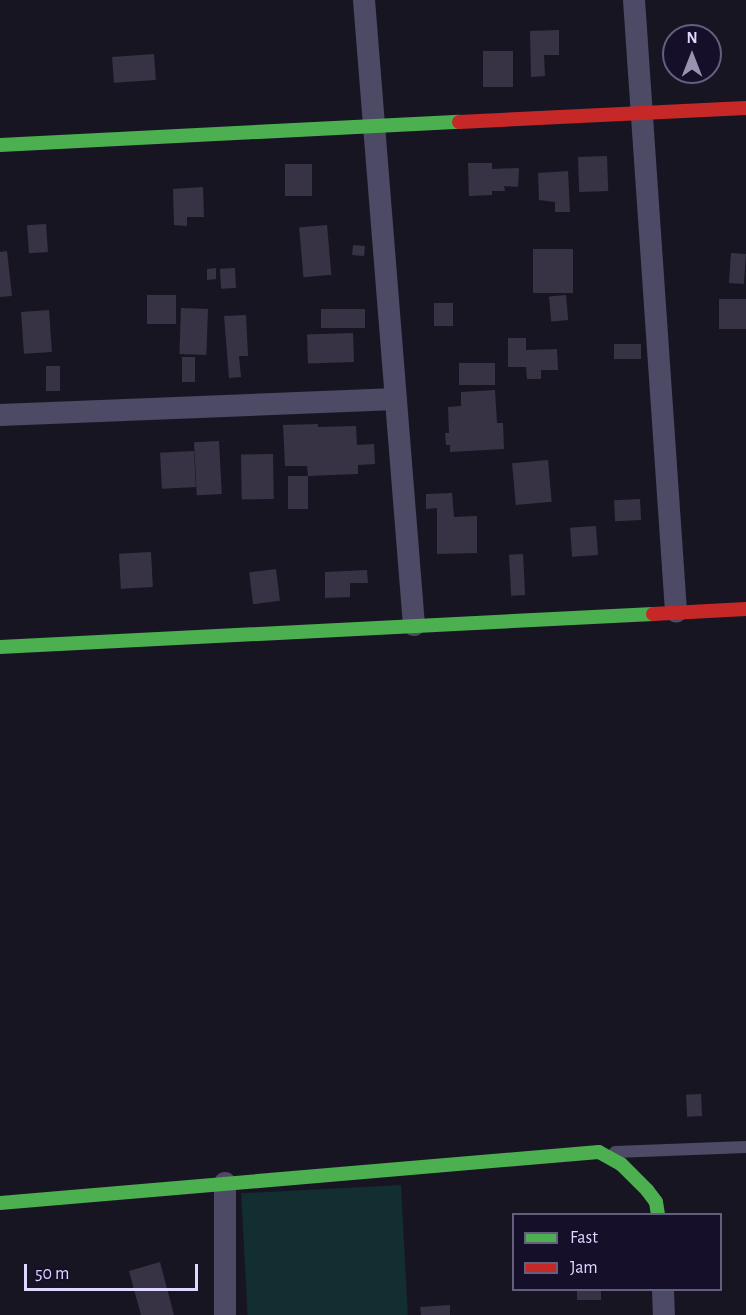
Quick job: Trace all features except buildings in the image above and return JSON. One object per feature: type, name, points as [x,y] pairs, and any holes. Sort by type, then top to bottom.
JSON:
[{"type":"street","points":[[364,0],[414,625]]},
{"type":"street","points":[[634,0],[676,612]]},
{"type":"street","points":[[0,145],[746,108]]},
{"type":"street","points":[[0,415],[396,399]]},
{"type":"street","points":[[0,647],[746,609]]},
{"type":"street","points":[[0,1203],[599,1152],[621,1164],[647,1190],[656,1202],[658,1213]]},
{"type":"street","points":[[225,1183],[225,1315]]},
{"type":"street","points":[[663,1291],[664,1315]]},
{"type":"lane","points":[[599,1152],[746,1147]]},
{"type":"green space","points":[[401,1185],[408,1315],[248,1315],[241,1193]]},
{"type":"traffic: fast","points":[[0,145],[459,122]]},
{"type":"traffic: fast","points":[[0,647],[653,614]]},
{"type":"traffic: fast","points":[[0,1203],[599,1152],[621,1164],[647,1190],[656,1202],[658,1213]]},
{"type":"traffic: jam","points":[[459,122],[746,108]]},
{"type":"traffic: jam","points":[[653,614],[746,609]]}]
